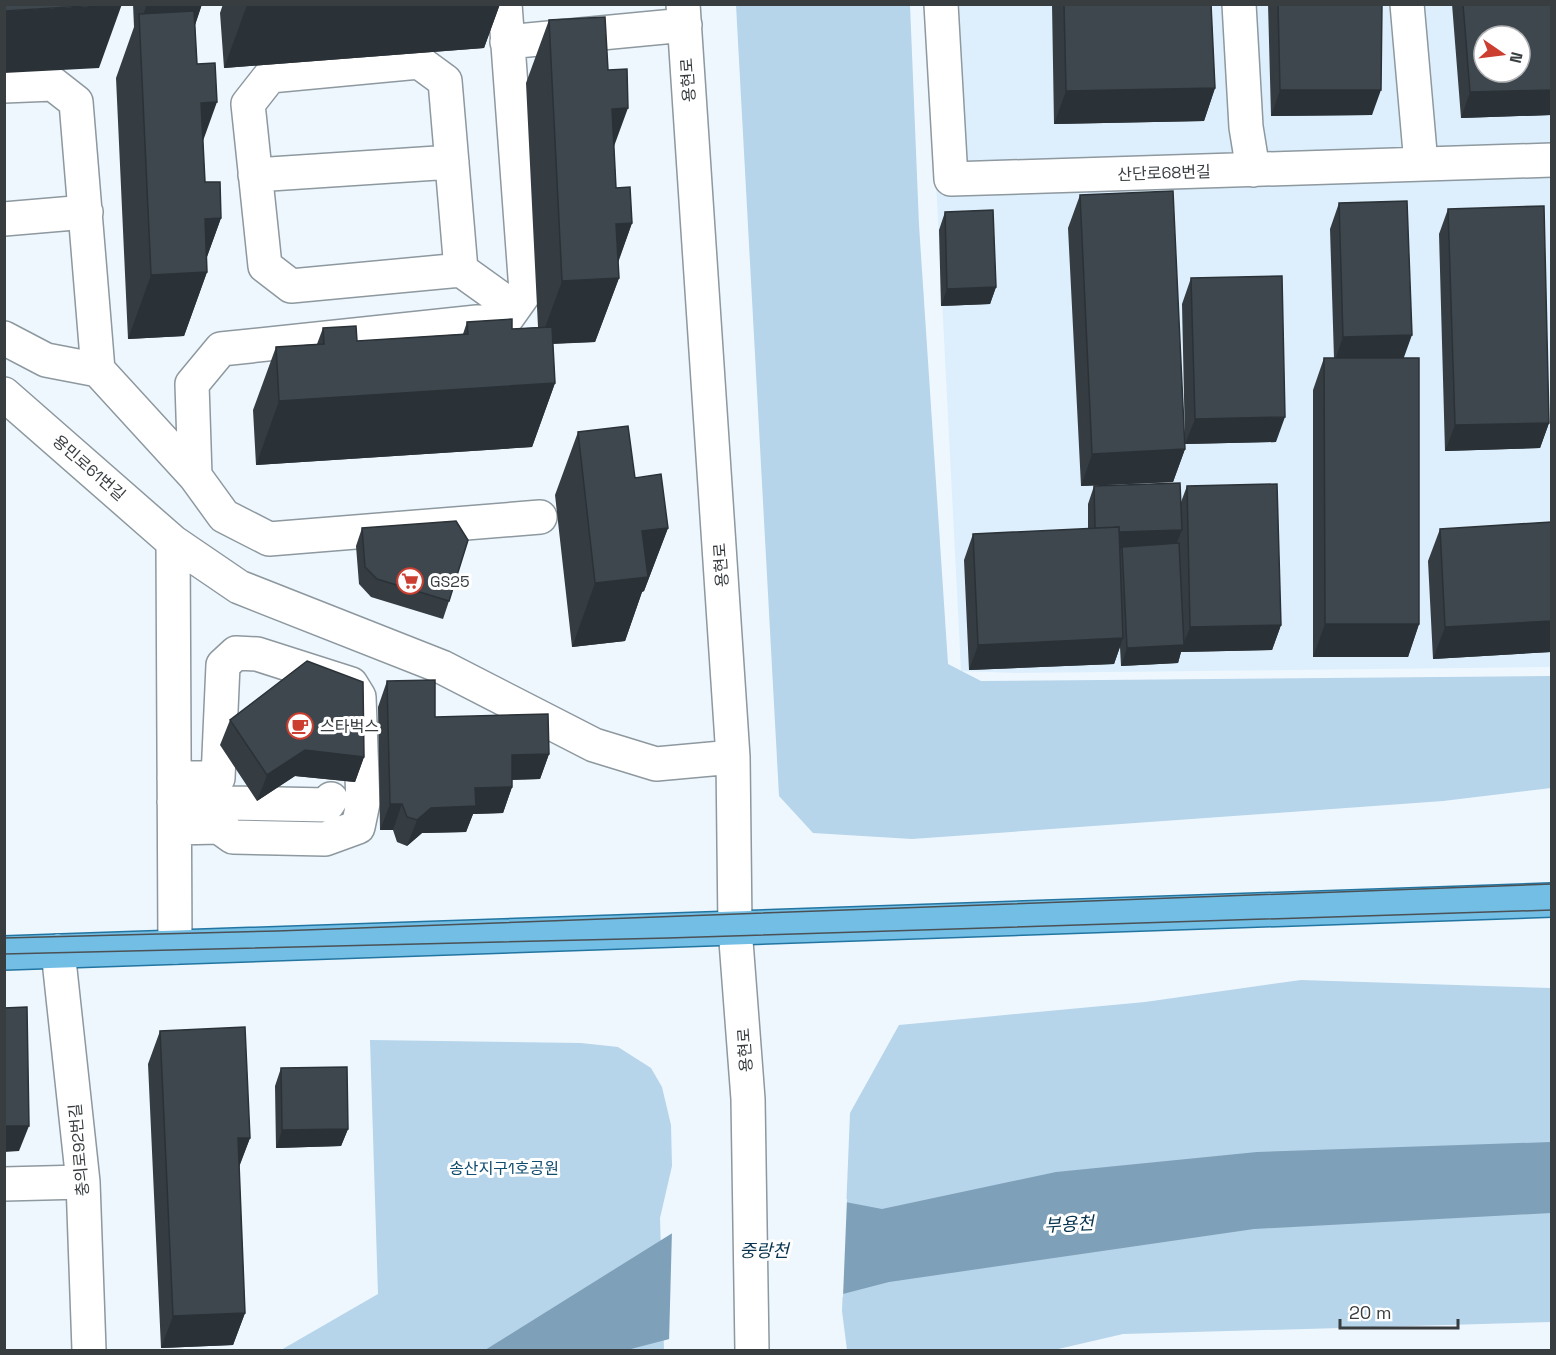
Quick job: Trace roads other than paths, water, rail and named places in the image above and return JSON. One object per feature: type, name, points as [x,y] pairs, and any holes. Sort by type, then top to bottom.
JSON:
[{"type":"main road","points":[[4,953],[1551,900]]},
{"type":"street","points":[[195,476],[192,384],[221,349],[504,321],[526,291],[505,4]]},
{"type":"street","name":"산단로68번길","points":[[941,4],[951,179],[1551,160]]},
{"type":"street","points":[[1239,4],[1246,127],[1253,170]]},
{"type":"street","points":[[1407,4],[1420,164]]},
{"type":"street","points":[[507,42],[684,15]]},
{"type":"street","name":"용현로","points":[[684,15],[733,757],[735,928],[747,1088],[752,1350]]},
{"type":"street","points":[[461,270],[445,81],[419,62],[270,76],[248,104],[265,266],[291,286],[461,270],[514,308]]},
{"type":"street","points":[[4,87],[53,84],[76,102],[98,370]]},
{"type":"street","points":[[255,175],[452,162]]},
{"type":"street","points":[[4,219],[86,212]]},
{"type":"street","points":[[4,338],[46,360],[98,370],[195,476],[224,516],[269,539],[540,517]]},
{"type":"street","name":"용민로61번길","points":[[4,394],[173,542],[239,587],[442,667],[594,745],[656,764],[733,757]]},
{"type":"street","points":[[173,542],[176,947]]},
{"type":"street","points":[[236,653],[257,654],[351,684],[359,697],[360,709],[363,803],[358,827],[325,839],[233,837],[218,803],[223,665],[236,653]]},
{"type":"street","points":[[174,803],[327,806],[331,799]]},
{"type":"street","points":[[174,803],[218,803]]},
{"type":"street","name":"충의로92번길","points":[[58,951],[83,1182],[89,1350]]},
{"type":"street","points":[[4,1184],[83,1182]]},
{"type":"water","name":"중랑천","points":[[1551,1142],[1551,1213],[1254,1229],[889,1282],[627,1350],[485,1350],[751,1184],[882,1209],[1056,1172],[1257,1152]]},
{"type":"tram line","points":[[4,938],[277,931],[1552,884]]},
{"type":"tram line","points":[[4,954],[668,938],[1552,910]]},
{"type":"place","name":"GS25","points":[[410,581]]},
{"type":"place","name":"스타벅스","points":[[300,726]]},
{"type":"park label","name":"송산지구1호공원","points":[[504,1168]]},
{"type":"water label","name":"부용천","points":[[1069,1224]]}]
